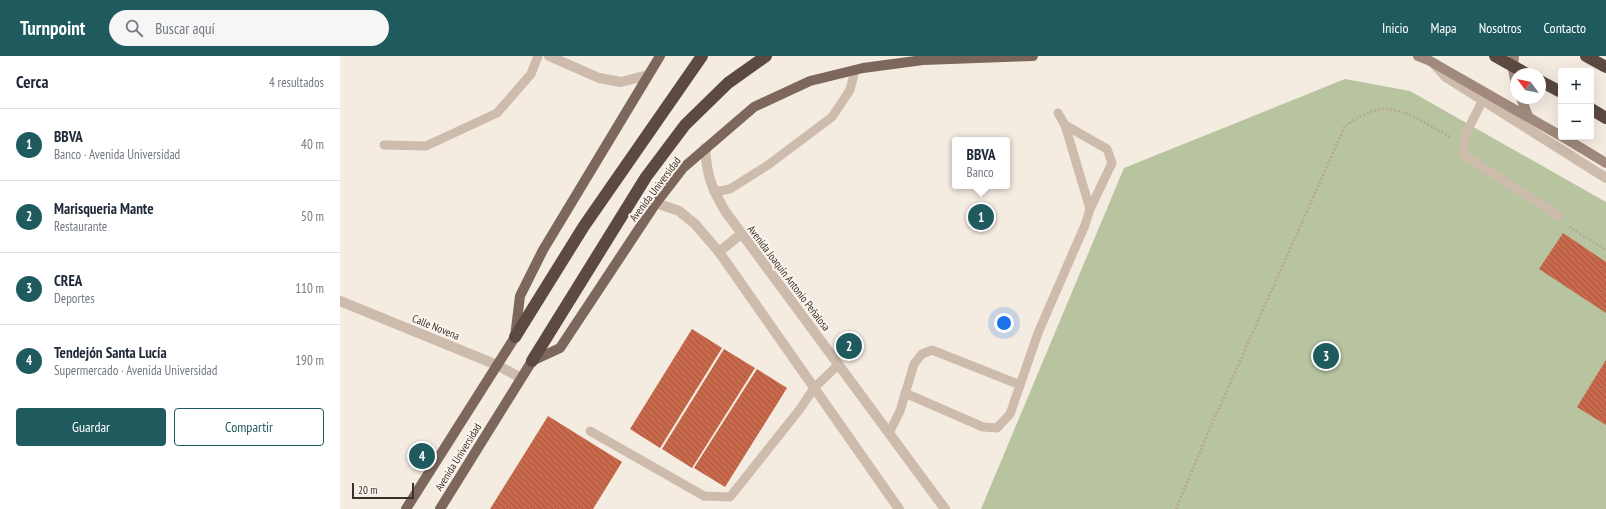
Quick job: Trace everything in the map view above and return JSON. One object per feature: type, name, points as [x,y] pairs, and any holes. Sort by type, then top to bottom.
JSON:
[{"type":"highway","points":[[514,337],[584,226],[702,56]]},
{"type":"highway","points":[[532,361],[646,177],[685,125],[728,83],[766,56]]},
{"type":"highway","points":[[1495,56],[1516,68]]},
{"type":"highway","points":[[1586,56],[1606,67]]},
{"type":"highway","points":[[1546,84],[1558,90]]},
{"type":"highway","points":[[1594,111],[1606,118]]},
{"type":"main road","name":"Avenida Universidad","points":[[406,509],[514,337],[520,296],[543,250],[660,56]]},
{"type":"main road","name":"Avenida Universidad","points":[[440,509],[532,361],[560,348],[656,203],[683,168],[754,107],[810,82],[855,70],[923,60],[1033,56]]},
{"type":"main road","points":[[1418,56],[1430,61],[1484,96],[1528,116],[1558,134]]},
{"type":"main road","points":[[1513,68],[1514,56]]},
{"type":"main road","points":[[1523,104],[1528,116]]},
{"type":"main road","points":[[1569,140],[1606,163]]},
{"type":"street","points":[[550,56],[599,78],[621,82],[648,75]]},
{"type":"street","points":[[1484,96],[1522,126],[1606,178]]},
{"type":"street","points":[[1522,126],[1528,116]]},
{"type":"street","name":"Avenida Joaquín Antonio Peñalosa","points":[[705,148],[707,172],[714,192],[725,211],[945,509]]},
{"type":"street","points":[[656,203],[679,211],[695,224],[719,252],[899,509]]},
{"type":"street","points":[[719,252],[741,234]]},
{"type":"street","name":"Calle Novena","points":[[340,301],[497,365],[521,378]]},
{"type":"lane","points":[[384,145],[426,146],[497,113],[531,74],[538,56]]},
{"type":"lane","points":[[714,192],[730,189],[768,165],[832,117],[850,90],[855,70]]},
{"type":"lane","points":[[1484,96],[1465,135],[1464,155],[1559,216]]},
{"type":"lane","points":[[1058,113],[1064,125],[1090,209]]},
{"type":"lane","points":[[905,393],[983,427],[997,428],[1010,414],[1038,333],[1085,225],[1090,209],[1112,163],[1107,149],[1064,125]]},
{"type":"lane","points":[[889,433],[900,411],[914,364],[922,354],[932,350],[1020,385]]},
{"type":"lane","points":[[590,431],[704,496],[730,497],[800,409],[814,388],[838,365]]},
{"type":"path","points":[[1176,509],[1207,435],[1345,126],[1358,117],[1384,108],[1401,112],[1465,144]]},
{"type":"green space","points":[[1345,79],[1410,91],[1606,202],[1606,509],[981,509],[1124,168]]},
{"type":"building","points":[[1563,233],[1606,262],[1606,313],[1539,269]]},
{"type":"building","points":[[692,329],[722,348],[660,448],[630,429]]},
{"type":"building","points":[[724,349],[755,368],[692,468],[662,449]]},
{"type":"building","points":[[1606,360],[1606,425],[1577,407]]},
{"type":"building","points":[[757,369],[787,388],[725,487],[694,468]]},
{"type":"building","points":[[548,416],[622,462],[593,509],[490,509]]},
{"type":"place","name":"BBVA","points":[[981,217]]},
{"type":"place","name":"Marisqueria Mante","points":[[849,346]]},
{"type":"place","name":"CREA","points":[[1326,356]]},
{"type":"place","name":"Tendejón Santa Lucía","points":[[422,456]]}]
